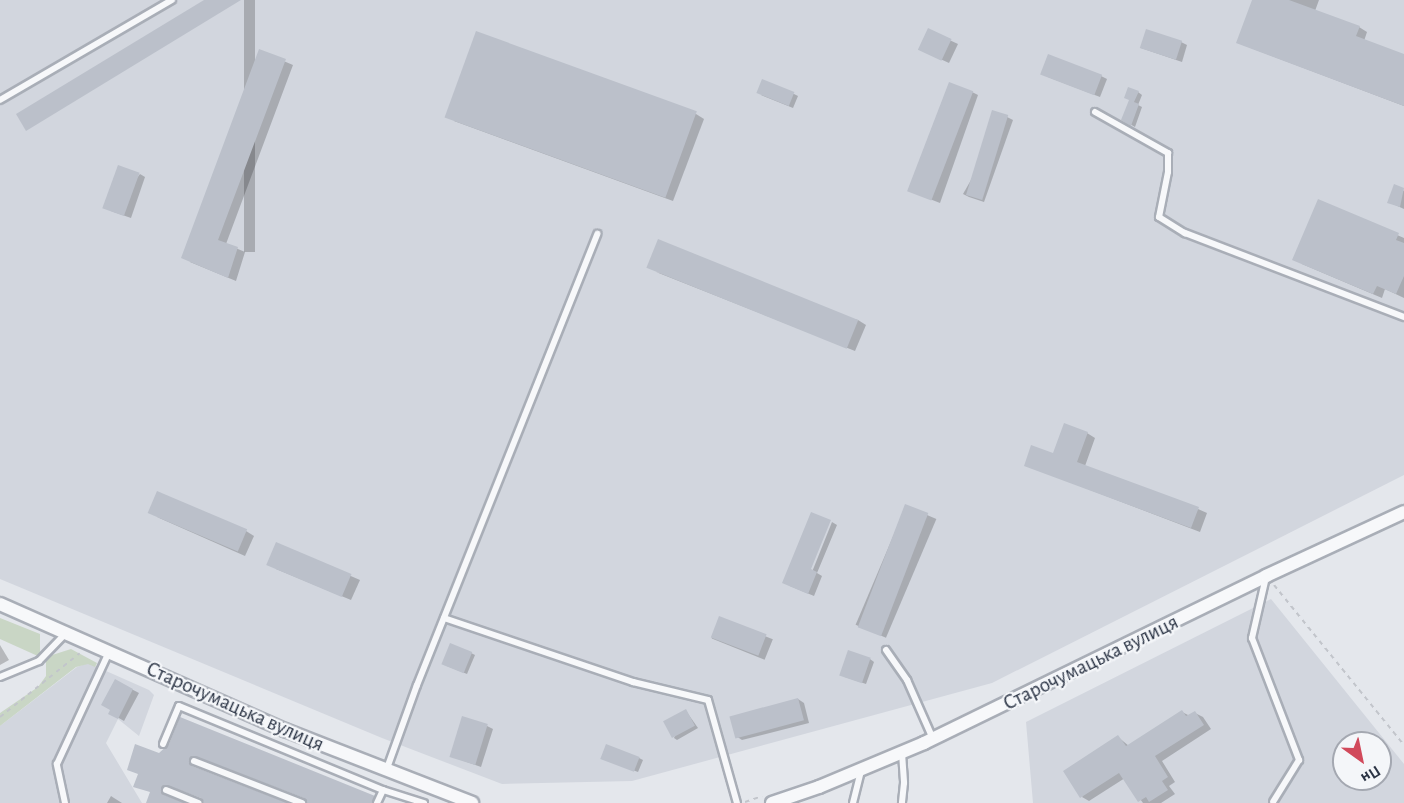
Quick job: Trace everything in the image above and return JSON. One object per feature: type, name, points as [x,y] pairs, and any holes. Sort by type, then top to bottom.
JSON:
[{"type":"street","name":"Старочумацька вулиця","points":[[772,803],[792,800],[933,739],[1266,576],[1404,512]]},
{"type":"street","name":"Старочумацька вулиця","points":[[0,604],[285,730],[386,772],[472,803]]},
{"type":"lane","points":[[0,100],[172,0]]},
{"type":"lane","points":[[1095,112],[1168,153],[1168,172],[1159,217],[1185,232],[1404,317]]},
{"type":"lane","points":[[386,772],[444,618],[597,234]]},
{"type":"lane","points":[[1266,576],[1252,638],[1299,760],[1274,802]]},
{"type":"lane","points":[[444,618],[633,682],[708,700],[737,803]]},
{"type":"lane","points":[[0,677],[39,661],[67,632]]},
{"type":"lane","points":[[886,650],[907,680],[933,739]]},
{"type":"lane","points":[[65,803],[57,764],[110,651]]},
{"type":"lane","points":[[163,744],[179,706],[382,789],[424,803]]},
{"type":"lane","points":[[902,753],[904,783],[902,803]]},
{"type":"lane","points":[[194,760],[302,803]]},
{"type":"lane","points":[[853,803],[861,770]]},
{"type":"lane","points":[[377,803],[382,789]]},
{"type":"lane","points":[[166,790],[199,803]]},
{"type":"path","points":[[1266,576],[1404,745]]},
{"type":"path","points":[[0,717],[91,643]]},
{"type":"shaded area","points":[[0,0],[1404,0],[1404,475],[992,683],[632,781],[502,784],[382,738],[0,579]]},
{"type":"shaded area","points":[[1271,599],[1377,731],[1332,731],[1332,791],[1392,791],[1392,749],[1404,764],[1404,803],[1033,803],[1026,722]]},
{"type":"shaded area","points":[[88,663],[149,690],[154,695],[139,736],[118,719],[106,743],[142,803],[0,803],[0,726],[77,667]]},
{"type":"green space","points":[[0,618],[40,634],[40,657],[0,639]]},
{"type":"green space","points":[[71,649],[97,663],[95,667],[88,664],[76,667],[0,726],[0,713],[38,687],[46,676],[46,657]]},
{"type":"building","points":[[204,0],[241,0],[26,131],[16,114]]},
{"type":"building","points":[[1252,0],[1289,0],[1360,26],[1356,36],[1404,54],[1404,106],[1236,43]]},
{"type":"building","points":[[928,28],[952,39],[941,61],[918,50]]},
{"type":"building","points":[[1146,29],[1182,41],[1176,60],[1140,48]]},
{"type":"building","points":[[476,31],[697,111],[665,198],[445,117]]},
{"type":"building","points":[[259,49],[286,59],[218,240],[238,247],[228,278],[181,258]]},
{"type":"building","points":[[1048,54],[1102,75],[1094,95],[1040,75]]},
{"type":"building","points":[[762,79],[794,92],[789,106],[756,93]]},
{"type":"building","points":[[949,82],[973,91],[931,201],[907,191]]},
{"type":"building","points":[[1128,87],[1139,91],[1134,102],[1139,104],[1131,126],[1121,120],[1129,100],[1124,98]]},
{"type":"building","points":[[992,110],[1008,115],[982,200],[966,195]]},
{"type":"building","points":[[118,165],[140,173],[124,216],[102,208]]},
{"type":"building","points":[[1394,184],[1404,188],[1400,207],[1387,203]]},
{"type":"building","points":[[1318,199],[1399,233],[1396,240],[1404,243],[1404,276],[1396,294],[1377,286],[1373,294],[1292,260]]},
{"type":"building","points":[[658,239],[858,320],[847,349],[646,268]]},
{"type":"building","points":[[1064,423],[1088,432],[1077,462],[1199,507],[1191,528],[1024,466],[1031,445],[1053,453]]},
{"type":"building","points":[[157,491],[247,529],[238,551],[148,513]]},
{"type":"building","points":[[905,504],[928,513],[881,636],[858,627]]},
{"type":"building","points":[[811,512],[831,520],[811,569],[817,572],[808,594],[782,583]]},
{"type":"building","points":[[276,542],[351,574],[342,597],[266,565]]},
{"type":"building","points":[[719,616],[767,634],[758,656],[711,637]]},
{"type":"building","points":[[450,643],[472,652],[464,673],[441,664]]},
{"type":"building","points":[[848,650],[871,658],[862,683],[839,676]]},
{"type":"building","points":[[115,679],[133,689],[118,719],[108,714],[110,710],[101,705]]},
{"type":"building","points":[[798,698],[804,720],[735,739],[729,716]]},
{"type":"building","points":[[686,709],[695,726],[672,738],[663,721]]},
{"type":"building","points":[[1182,710],[1186,716],[1195,711],[1204,725],[1155,756],[1168,777],[1162,781],[1168,790],[1149,802],[1146,797],[1138,802],[1119,773],[1080,798],[1063,771],[1118,735],[1126,746]]},
{"type":"building","points":[[462,716],[488,724],[475,765],[449,757]]},
{"type":"building","points":[[180,717],[375,796],[372,803],[307,803],[304,798],[194,756],[189,760],[192,766],[288,803],[204,803],[201,798],[166,785],[161,788],[162,794],[185,803],[146,803],[150,792],[133,787],[138,774],[127,770],[135,744],[159,753],[169,744]]},
{"type":"building","points":[[606,744],[640,757],[634,772],[600,759]]}]
